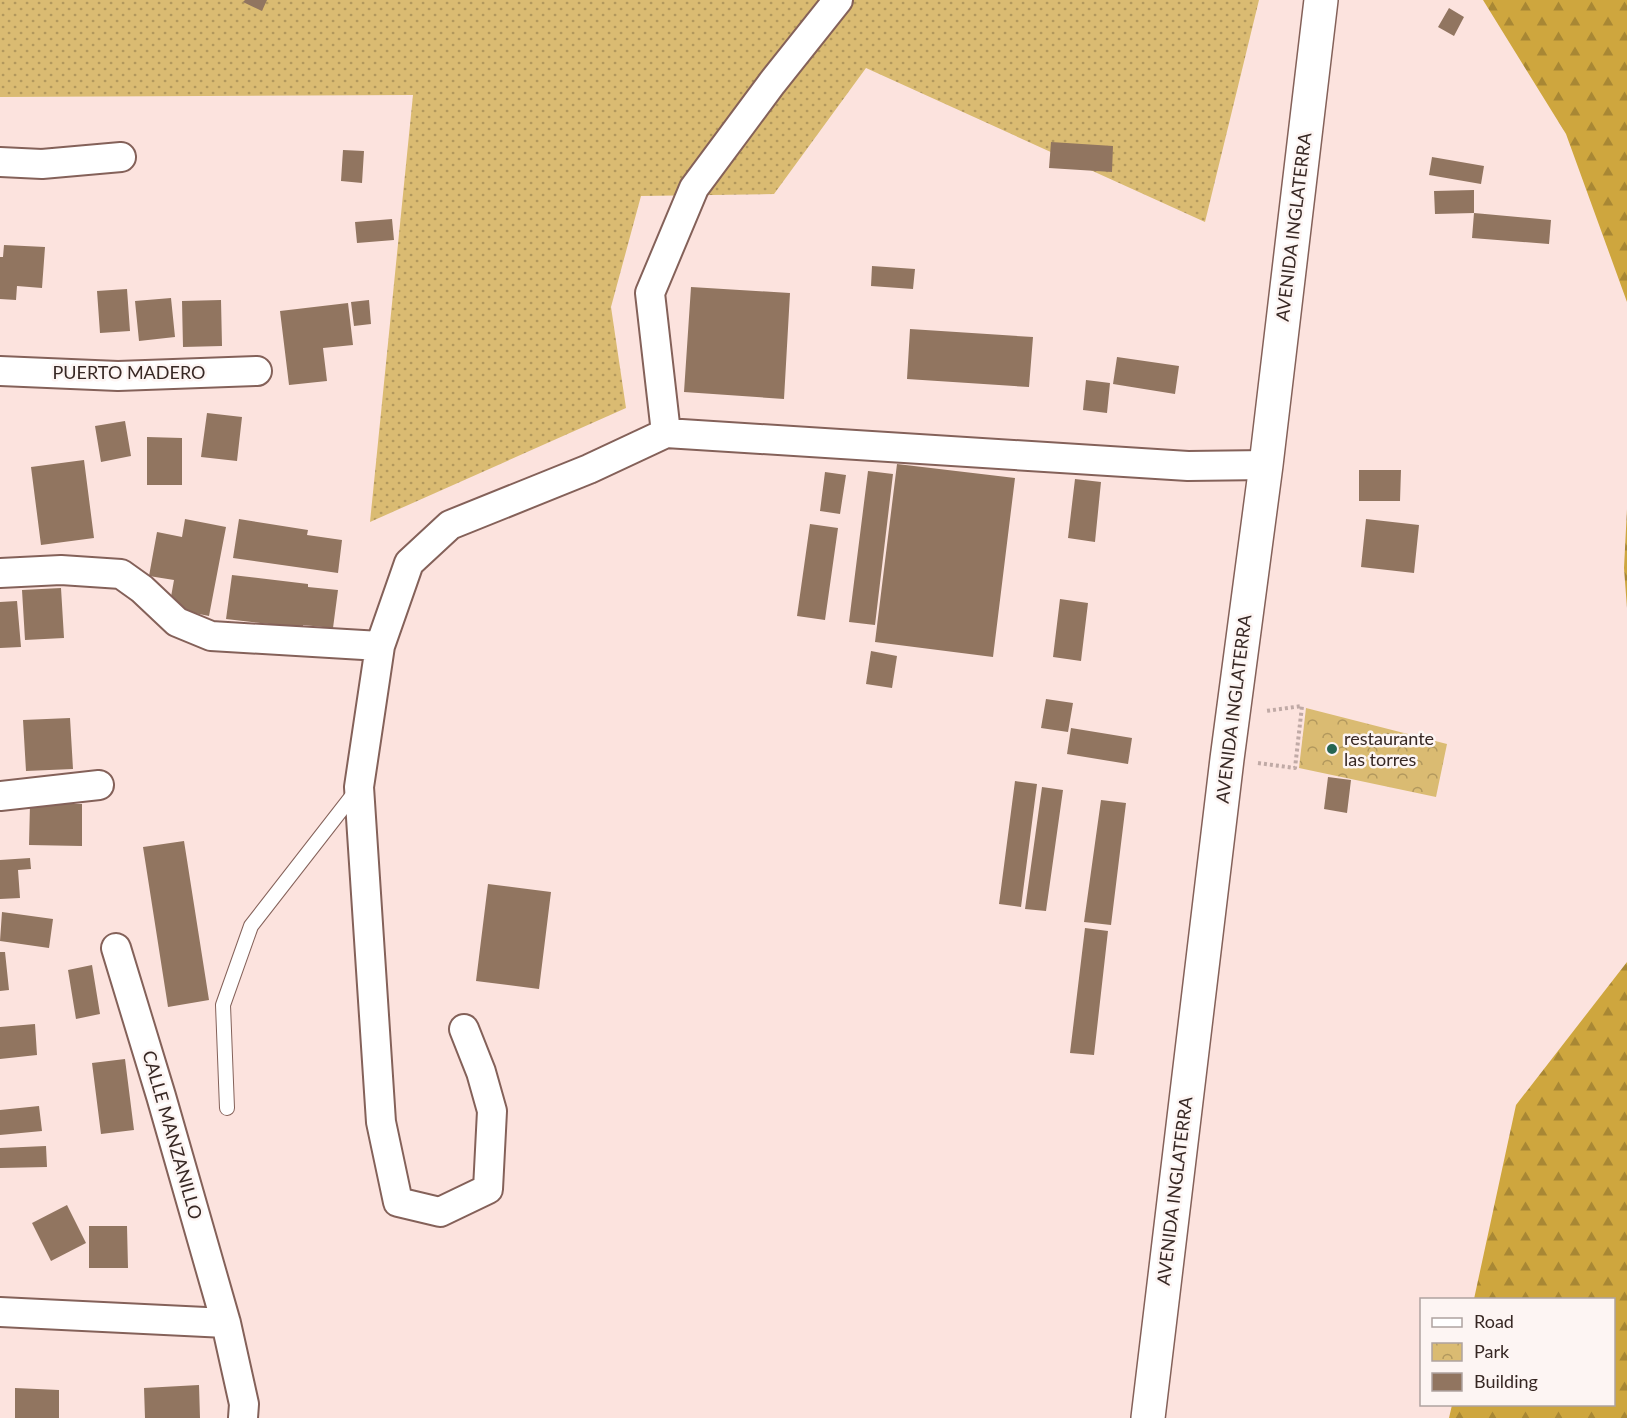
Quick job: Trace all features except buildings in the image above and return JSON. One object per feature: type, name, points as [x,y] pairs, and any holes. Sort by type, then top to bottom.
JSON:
[{"type":"main road","name":"AVENIDA INGLATERRA","points":[[1148,1418],[1321,0]]},
{"type":"street","points":[[666,434],[650,293],[694,188],[772,83],[838,0]]},
{"type":"street","points":[[0,162],[42,164],[121,157]]},
{"type":"street","name":"PUERTO MADERO","points":[[0,371],[118,376],[257,371]]},
{"type":"street","points":[[464,1029],[481,1072],[492,1111],[488,1189],[440,1212],[398,1202],[381,1122],[359,787],[380,646],[409,563],[450,525],[589,469],[666,434],[1188,466],[1266,465]]},
{"type":"street","points":[[0,573],[61,570],[122,574],[142,589],[177,622],[211,636],[380,646]]},
{"type":"street","points":[[0,796],[99,786]]},
{"type":"street","name":"CALLE MANZANILLO","points":[[117,948],[226,1323],[244,1404],[243,1418]]},
{"type":"street","points":[[0,1312],[226,1323]]},
{"type":"lane","points":[[227,1108],[223,1005],[250,927],[359,787]]},
{"type":"path","points":[[1227,759],[1295,768],[1302,706],[1232,715]]},
{"type":"green space","points":[[0,0],[1259,0],[1205,222],[866,68],[774,194],[641,196],[611,307],[626,408],[370,522],[413,95],[0,97]]},
{"type":"green space","points":[[1483,0],[1627,0],[1627,302],[1566,134]]},
{"type":"green space","points":[[1627,509],[1627,608],[1624,568]]},
{"type":"green space","points":[[1306,708],[1447,744],[1436,797],[1299,768]]},
{"type":"green space","points":[[1627,962],[1627,1418],[1449,1418],[1452,1406],[1615,1406],[1615,1298],[1474,1298],[1516,1105]]},
{"type":"place","name":"restaurante las torres","points":[[1332,749]]}]
